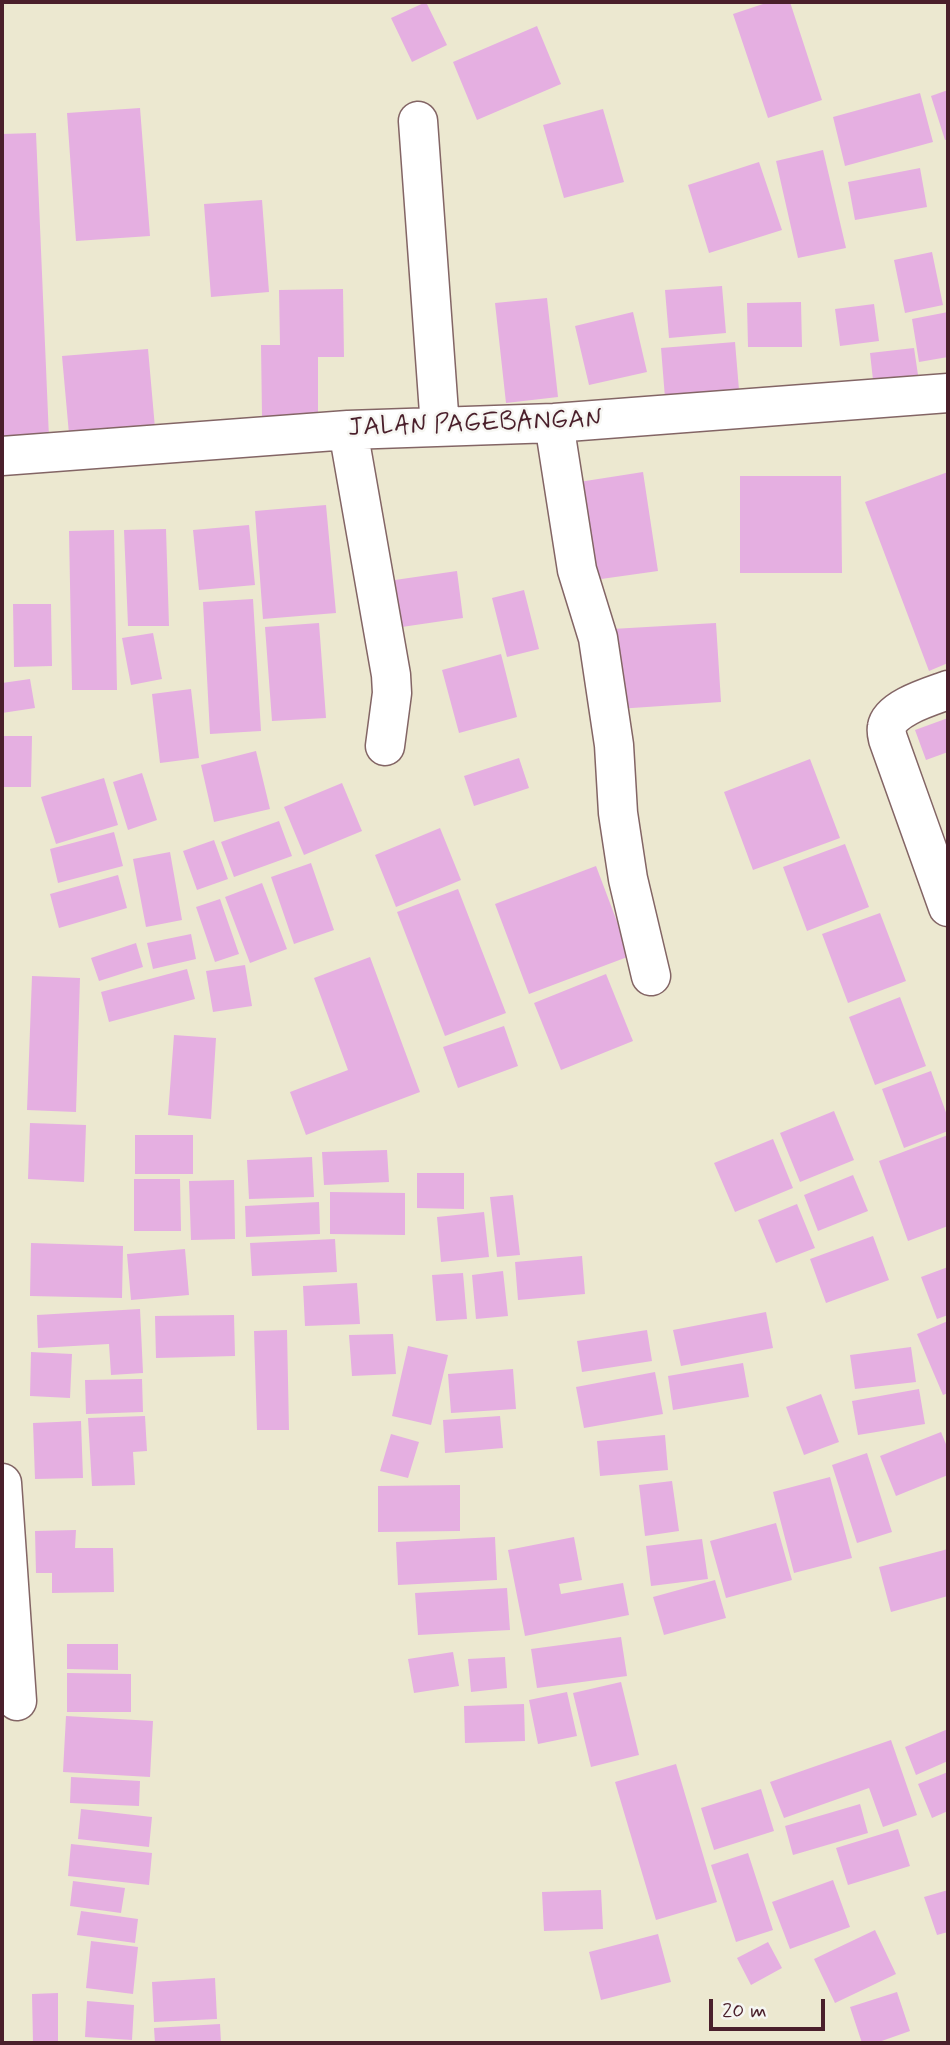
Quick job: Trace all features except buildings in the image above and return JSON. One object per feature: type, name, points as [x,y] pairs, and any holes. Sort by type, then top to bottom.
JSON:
[{"type":"street","points":[[418,121],[440,427]]},
{"type":"street","name":"JALAN PAGEBANGAN","points":[[2,456],[348,430],[554,423],[948,393]]},
{"type":"street","points":[[554,423],[577,570],[598,638],[614,745],[618,813],[628,879],[651,976]]},
{"type":"street","points":[[348,430],[391,675],[392,694],[385,746]]},
{"type":"street","points":[[948,690],[905,708],[892,716],[887,726],[887,739],[948,907]]},
{"type":"street","points":[[2,1483],[17,1701]]}]
